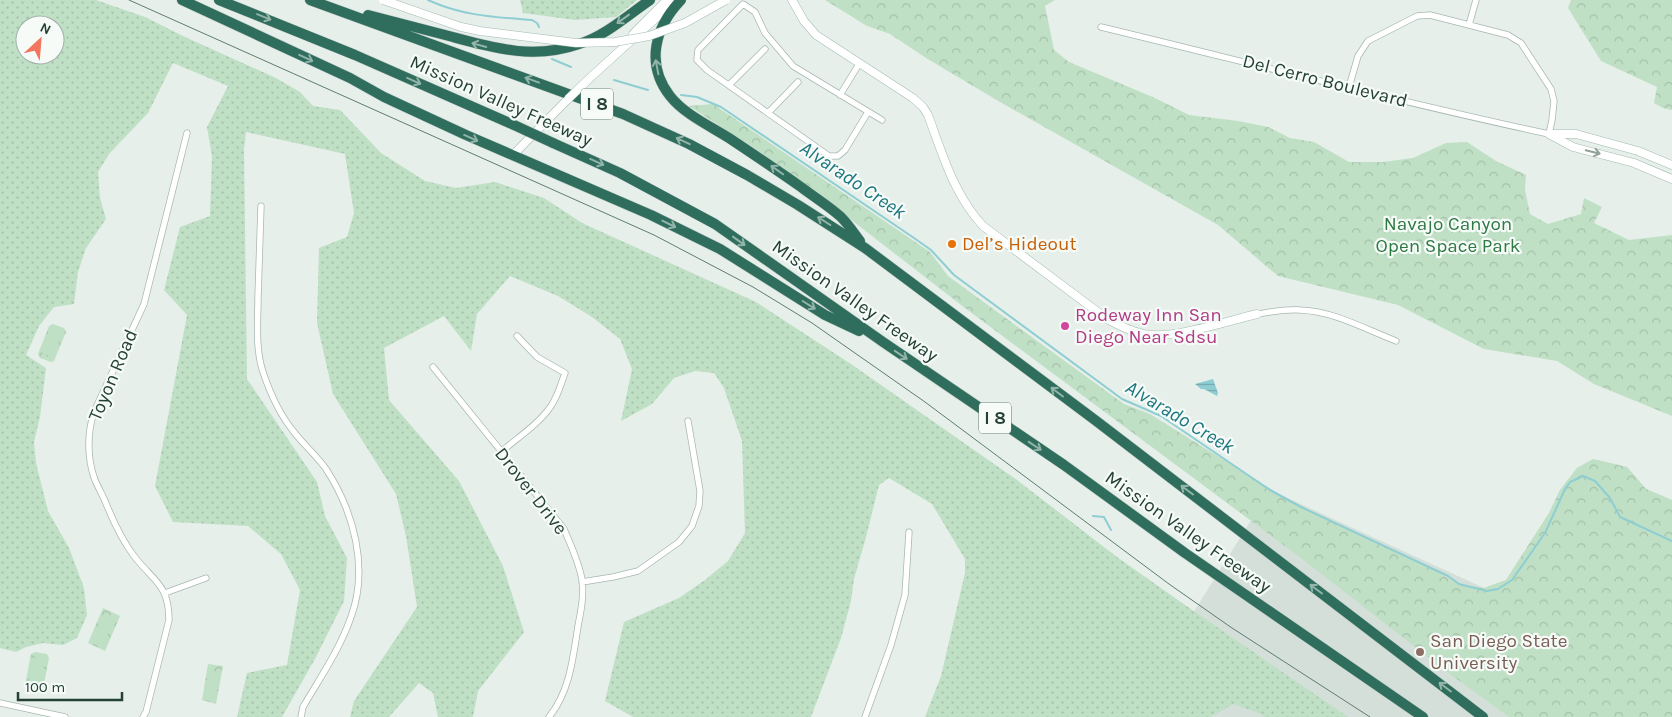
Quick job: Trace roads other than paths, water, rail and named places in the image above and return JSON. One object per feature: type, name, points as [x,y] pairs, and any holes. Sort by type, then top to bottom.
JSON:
[{"type":"highway","points":[[182,0],[350,78],[384,97],[651,215],[720,249],[825,315],[883,342]]},
{"type":"highway","name":"Mission Valley Freeway","points":[[219,0],[355,55],[620,173],[715,224],[883,342],[1064,465],[1185,553],[1424,717]]},
{"type":"highway","points":[[311,0],[494,48],[528,52],[551,51],[580,44],[613,26],[650,0]]},
{"type":"highway","name":"Mission Valley Freeway","points":[[311,0],[581,98],[689,144],[747,175],[865,248],[1095,420],[1484,717]]},
{"type":"highway","points":[[680,0],[669,13],[656,42],[655,60],[658,74],[670,98],[755,155],[842,218],[865,248]]},
{"type":"street","points":[[383,0],[461,27],[480,31],[576,42],[615,42],[649,36],[684,23],[726,0]]},
{"type":"street","points":[[621,49],[641,25],[667,0]]},
{"type":"street","points":[[512,155],[592,76],[676,0]]},
{"type":"street","points":[[792,0],[804,21],[816,35],[923,106],[952,178],[969,209],[982,226],[1107,319],[1121,327],[1143,334],[1162,335],[1178,333],[1257,314],[1302,310],[1328,314],[1396,341]]},
{"type":"street","points":[[1469,25],[1476,0]]},
{"type":"street","points":[[868,112],[845,150],[838,156],[829,156],[707,70],[698,60],[698,50],[743,4],[755,12],[765,33],[793,66],[882,120]]},
{"type":"street","points":[[1349,87],[1358,56],[1368,41],[1417,16],[1430,15],[1508,35],[1521,43],[1550,89],[1554,101],[1549,134]]},
{"type":"street","name":"Del Cerro Boulevard","points":[[1101,27],[1549,134],[1576,134],[1638,151],[1672,165]]},
{"type":"street","points":[[729,85],[765,48]]},
{"type":"street","points":[[840,95],[859,64]]},
{"type":"street","points":[[768,113],[798,82]]},
{"type":"street","name":"Toyon Road","points":[[143,717],[146,712],[169,620],[169,605],[160,584],[136,558],[116,529],[96,482],[89,446],[91,421],[94,412],[144,304],[187,133]]},
{"type":"street","name":"Del Cerro Boulevard","points":[[1549,134],[1573,147],[1634,162],[1672,178]]},
{"type":"street","points":[[261,206],[257,340],[262,370],[280,411],[294,433],[326,470],[344,501],[349,513],[358,552],[359,582],[352,616],[338,647],[303,707],[301,717]]},
{"type":"street","points":[[501,452],[543,416],[557,395],[565,373],[537,357],[517,336]]},
{"type":"street","name":"Drover Drive","points":[[433,368],[564,530],[575,555],[582,582],[583,600],[571,670],[552,716]]},
{"type":"street","points":[[582,582],[613,578],[638,571],[679,542],[692,526],[698,513],[700,491],[688,422]]},
{"type":"street","points":[[865,717],[891,645],[905,595],[909,532]]},
{"type":"street","points":[[165,593],[206,578]]},
{"type":"street","points":[[0,702],[65,717]]},
{"type":"water","points":[[1213,379],[1218,393],[1217,396],[1201,389],[1195,384]]},
{"type":"waterway","name":"Alvarado Creek","points":[[428,0],[466,13],[532,20],[539,27]]},
{"type":"waterway","name":"Alvarado Creek","points":[[552,59],[571,67]]},
{"type":"waterway","name":"Alvarado Creek","points":[[614,80],[648,90]]},
{"type":"waterway","name":"Alvarado Creek","points":[[681,95],[697,97],[721,107],[914,238],[931,250],[954,275],[1122,399],[1161,416],[1270,490],[1301,507],[1448,576],[1459,584],[1487,591],[1498,589],[1512,580],[1545,533],[1565,489],[1570,482],[1583,476],[1595,481],[1610,498],[1620,517],[1672,541]]},
{"type":"waterway","points":[[1093,516],[1104,517],[1111,530]]},
{"type":"tram line","points":[[129,0],[654,235],[753,287],[812,323],[925,402],[1169,584],[1232,628],[1370,717]]},
{"type":"place","name":"Del’s Hideout","points":[[952,244]]},
{"type":"place","name":"Rodeway Inn San Diego Near Sdsu","points":[[1065,326]]},
{"type":"place","name":"San Diego State University","points":[[1420,652]]},
{"type":"park label","name":"Navajo Canyon Open Space Park","points":[[1448,235]]}]
